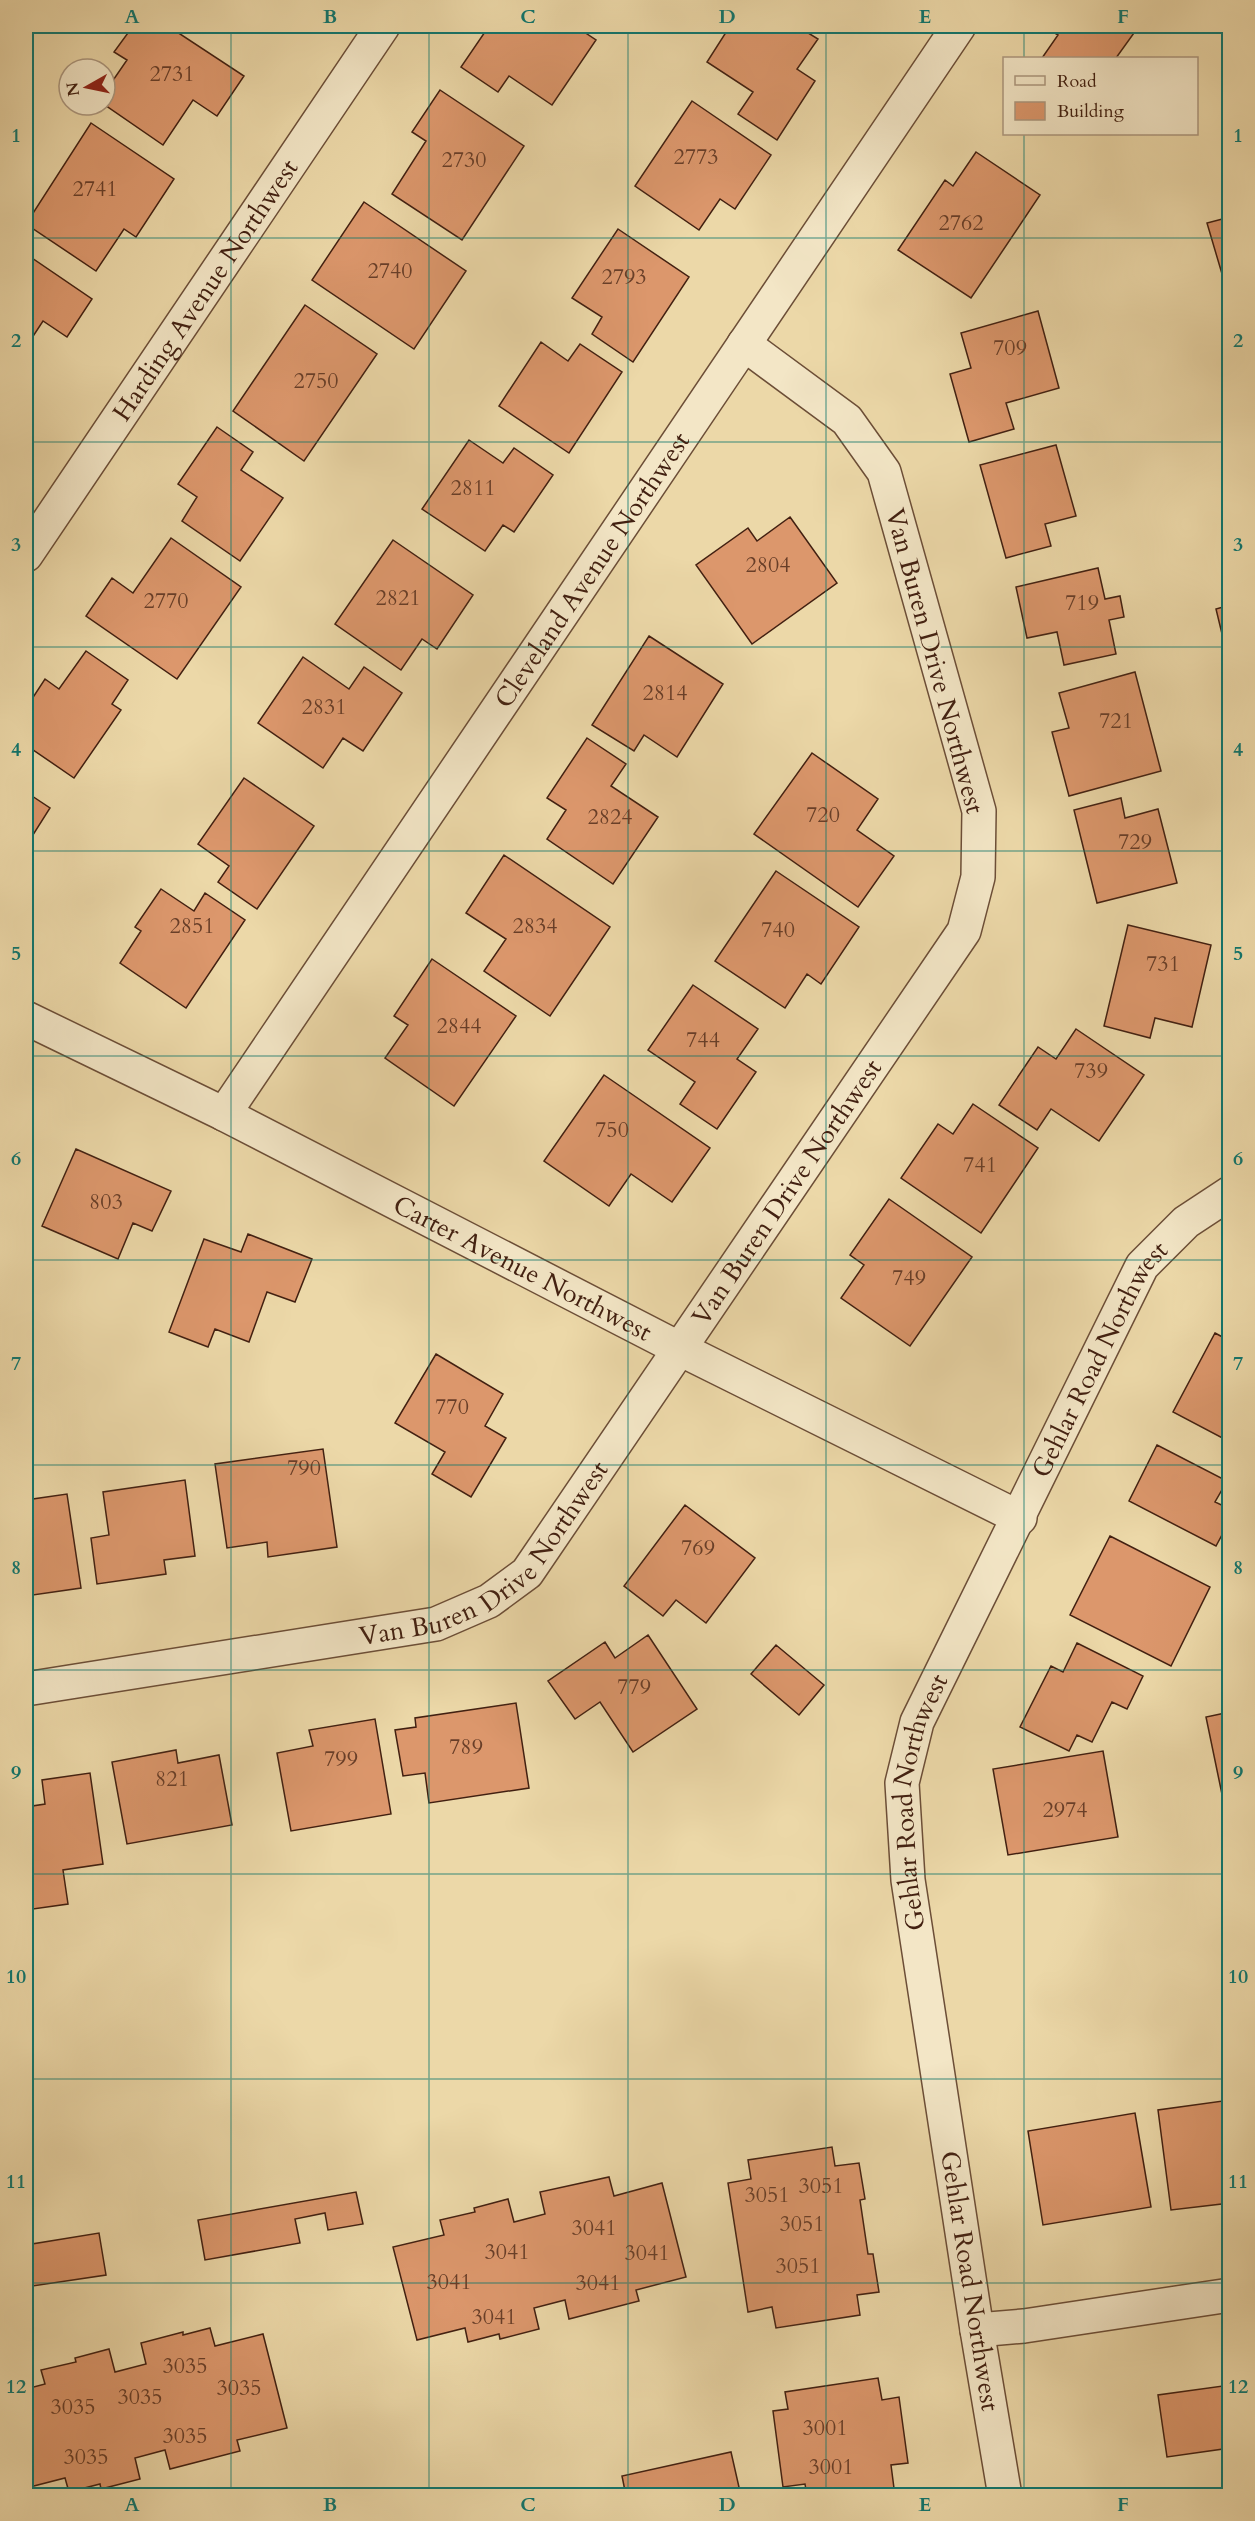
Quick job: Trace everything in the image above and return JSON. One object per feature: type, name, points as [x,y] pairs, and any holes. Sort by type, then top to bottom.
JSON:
[{"type":"street","name":"Harding Avenue Northwest","points":[[26,555],[383,26]]},
{"type":"street","name":"Cleveland Avenue Northwest","points":[[224,1114],[958,26]]},
{"type":"street","name":"Van Buren Drive Northwest","points":[[26,1689],[435,1624],[489,1601],[527,1573],[964,931],[978,877],[979,811],[884,472],[847,420],[744,344]]},
{"type":"street","name":"Carter Avenue Northwest","points":[[26,1018],[224,1114],[680,1349],[1020,1518]]},
{"type":"street","name":"Gehlar Road Northwest","points":[[1005,2496],[977,2330],[908,1880],[902,1783],[917,1722],[1020,1518],[1142,1266],[1186,1222],[1230,1193]]},
{"type":"street","points":[[977,2330],[1024,2326],[1230,2295]]},
{"type":"building","points":[[133,26],[168,26],[244,76],[217,116],[193,100],[163,145],[117,113],[117,75],[127,60],[114,52]]},
{"type":"building","points":[[489,26],[575,26],[596,40],[552,105],[509,76],[498,92],[461,67]]},
{"type":"building","points":[[730,26],[797,26],[818,39],[797,69],[815,81],[777,140],[738,114],[753,92],[707,62]]},
{"type":"building","points":[[1053,26],[1139,26],[1117,57],[1043,57],[1058,35],[1050,30]]},
{"type":"building","points":[[440,90],[524,146],[462,240],[392,194],[426,141],[412,132]]},
{"type":"building","points":[[692,101],[771,155],[735,209],[720,199],[699,230],[635,186]]},
{"type":"building","points":[[91,123],[174,179],[136,237],[124,229],[96,271],[26,224]]},
{"type":"building","points":[[976,152],[1040,195],[971,298],[898,250],[945,180],[953,186]]},
{"type":"building","points":[[364,202],[466,271],[414,349],[312,280]]},
{"type":"building","points":[[1230,217],[1230,301],[1207,223]]},
{"type":"building","points":[[618,229],[689,277],[633,362],[592,334],[602,317],[572,298]]},
{"type":"building","points":[[26,254],[92,299],[67,337],[43,321],[26,347]]},
{"type":"building","points":[[305,305],[377,354],[304,461],[233,411]]},
{"type":"building","points":[[1038,311],[1059,388],[1006,403],[1014,429],[969,442],[950,374],[971,368],[961,333]]},
{"type":"building","points":[[541,342],[568,361],[580,344],[622,372],[569,453],[499,406]]},
{"type":"building","points":[[217,427],[253,452],[241,470],[283,498],[240,561],[182,521],[197,497],[178,484]]},
{"type":"building","points":[[469,440],[503,463],[514,448],[553,475],[514,532],[503,525],[485,551],[422,509]]},
{"type":"building","points":[[1056,445],[1076,516],[1045,524],[1051,546],[1006,558],[980,465]]},
{"type":"building","points":[[790,517],[837,583],[752,644],[696,565],[748,528],[757,541]]},
{"type":"building","points":[[171,538],[241,587],[177,679],[86,616],[112,578],[133,593]]},
{"type":"building","points":[[393,540],[473,595],[437,649],[422,639],[401,670],[335,624]]},
{"type":"building","points":[[1098,568],[1105,599],[1120,596],[1124,617],[1109,620],[1116,654],[1064,665],[1057,632],[1027,638],[1016,587]]},
{"type":"building","points":[[1230,605],[1230,667],[1216,609]]},
{"type":"building","points":[[649,636],[723,684],[677,757],[644,735],[634,751],[592,725]]},
{"type":"building","points":[[86,651],[128,680],[112,704],[121,710],[74,778],[26,745],[26,708],[45,679],[59,689]]},
{"type":"building","points":[[303,657],[349,689],[364,667],[402,693],[363,751],[343,738],[323,768],[258,723]]},
{"type":"building","points":[[1135,672],[1161,771],[1069,796],[1052,732],[1069,728],[1059,693]]},
{"type":"building","points":[[587,738],[626,764],[611,786],[658,817],[613,884],[547,839],[566,810],[547,798]]},
{"type":"building","points":[[812,753],[878,799],[857,830],[894,856],[858,907],[754,834]]},
{"type":"building","points":[[244,778],[314,826],[257,909],[218,882],[229,866],[198,844]]},
{"type":"building","points":[[26,792],[50,808],[26,846]]},
{"type":"building","points":[[1121,798],[1125,818],[1158,809],[1177,883],[1097,903],[1074,810]]},
{"type":"building","points":[[504,855],[610,927],[550,1016],[484,971],[506,939],[466,913]]},
{"type":"building","points":[[776,871],[859,927],[821,984],[807,974],[785,1008],[715,961]]},
{"type":"building","points":[[161,889],[194,911],[205,893],[245,920],[186,1008],[120,963],[141,931],[135,927]]},
{"type":"building","points":[[1128,925],[1211,945],[1192,1027],[1155,1018],[1150,1038],[1104,1026]]},
{"type":"building","points":[[432,959],[516,1016],[454,1106],[385,1058],[408,1025],[394,1016]]},
{"type":"building","points":[[693,985],[758,1029],[737,1059],[756,1072],[717,1129],[680,1104],[695,1082],[648,1050]]},
{"type":"building","points":[[1076,1029],[1144,1075],[1099,1141],[1051,1109],[1037,1130],[999,1105],[1038,1047],[1056,1059]]},
{"type":"building","points":[[604,1075],[710,1148],[672,1202],[631,1174],[609,1206],[544,1161]]},
{"type":"building","points":[[973,1104],[1038,1148],[981,1233],[901,1178],[938,1124],[953,1134]]},
{"type":"building","points":[[76,1149],[171,1191],[152,1231],[133,1223],[118,1259],[42,1226]]},
{"type":"building","points":[[889,1199],[972,1257],[910,1346],[841,1298],[864,1265],[850,1255]]},
{"type":"building","points":[[248,1234],[312,1259],[295,1302],[267,1292],[249,1342],[215,1329],[208,1347],[169,1332],[204,1239],[241,1252]]},
{"type":"building","points":[[1215,1333],[1230,1341],[1230,1442],[1173,1412]]},
{"type":"building","points":[[26,1348],[32,1350],[26,1377]]},
{"type":"building","points":[[436,1354],[503,1394],[485,1426],[506,1438],[471,1497],[432,1474],[445,1452],[395,1423]]},
{"type":"building","points":[[1157,1445],[1227,1481],[1215,1502],[1230,1509],[1230,1520],[1216,1546],[1129,1501]]},
{"type":"building","points":[[323,1449],[337,1547],[268,1557],[267,1542],[227,1548],[215,1464]]},
{"type":"building","points":[[185,1480],[195,1556],[164,1560],[166,1574],[97,1584],[91,1538],[109,1535],[103,1492]]},
{"type":"building","points":[[67,1494],[81,1588],[26,1596],[26,1500]]},
{"type":"building","points":[[685,1505],[755,1558],[706,1623],[676,1600],[663,1616],[624,1586]]},
{"type":"building","points":[[1110,1536],[1210,1587],[1171,1666],[1070,1615]]},
{"type":"building","points":[[648,1635],[697,1709],[633,1752],[600,1702],[575,1719],[548,1681],[605,1642],[615,1658]]},
{"type":"building","points":[[1077,1643],[1143,1676],[1127,1709],[1112,1702],[1092,1742],[1077,1735],[1069,1751],[1020,1727],[1051,1666],[1063,1672]]},
{"type":"building","points":[[776,1645],[824,1685],[799,1715],[751,1674]]},
{"type":"building","points":[[516,1703],[529,1788],[429,1803],[425,1773],[403,1776],[395,1730],[416,1727],[415,1718]]},
{"type":"building","points":[[1230,1712],[1230,1833],[1206,1717]]},
{"type":"building","points":[[375,1719],[391,1814],[291,1831],[277,1753],[313,1746],[309,1730]]},
{"type":"building","points":[[176,1750],[178,1763],[219,1755],[232,1825],[127,1844],[112,1762]]},
{"type":"building","points":[[1103,1751],[1118,1837],[1008,1855],[993,1769]]},
{"type":"building","points":[[90,1773],[103,1864],[63,1870],[68,1904],[26,1910],[26,1807],[45,1804],[42,1780]]},
{"type":"building","points":[[1230,2100],[1230,2203],[1171,2210],[1158,2110]]},
{"type":"building","points":[[1135,2113],[1151,2207],[1043,2225],[1028,2131]]},
{"type":"building","points":[[832,2147],[835,2166],[859,2163],[865,2199],[860,2200],[868,2254],[873,2254],[879,2292],[857,2295],[860,2315],[776,2328],[772,2307],[748,2312],[728,2183],[751,2179],[748,2160]]},
{"type":"building","points":[[609,2177],[614,2196],[662,2183],[686,2277],[636,2290],[639,2301],[569,2319],[565,2300],[534,2308],[539,2329],[500,2339],[499,2334],[468,2342],[465,2328],[417,2340],[393,2247],[444,2235],[440,2220],[475,2212],[474,2208],[508,2199],[514,2222],[545,2214],[540,2192]]},
{"type":"building","points":[[356,2192],[363,2224],[328,2230],[325,2213],[295,2219],[300,2243],[205,2260],[198,2220]]},
{"type":"building","points":[[99,2233],[106,2275],[26,2287],[26,2245]]},
{"type":"building","points":[[210,2328],[215,2346],[263,2334],[287,2428],[237,2440],[240,2451],[170,2469],[165,2450],[135,2458],[140,2479],[101,2489],[100,2484],[69,2492],[65,2478],[26,2488],[26,2389],[45,2384],[41,2370],[76,2362],[75,2358],[109,2349],[115,2372],[146,2364],[141,2343],[183,2332],[183,2335]]},
{"type":"building","points":[[878,2378],[882,2400],[899,2397],[908,2463],[891,2465],[895,2496],[807,2496],[805,2484],[783,2487],[773,2411],[788,2409],[785,2392]]},
{"type":"building","points":[[1230,2385],[1230,2448],[1167,2457],[1158,2395]]},
{"type":"building","points":[[731,2452],[741,2496],[626,2496],[622,2476]]}]
